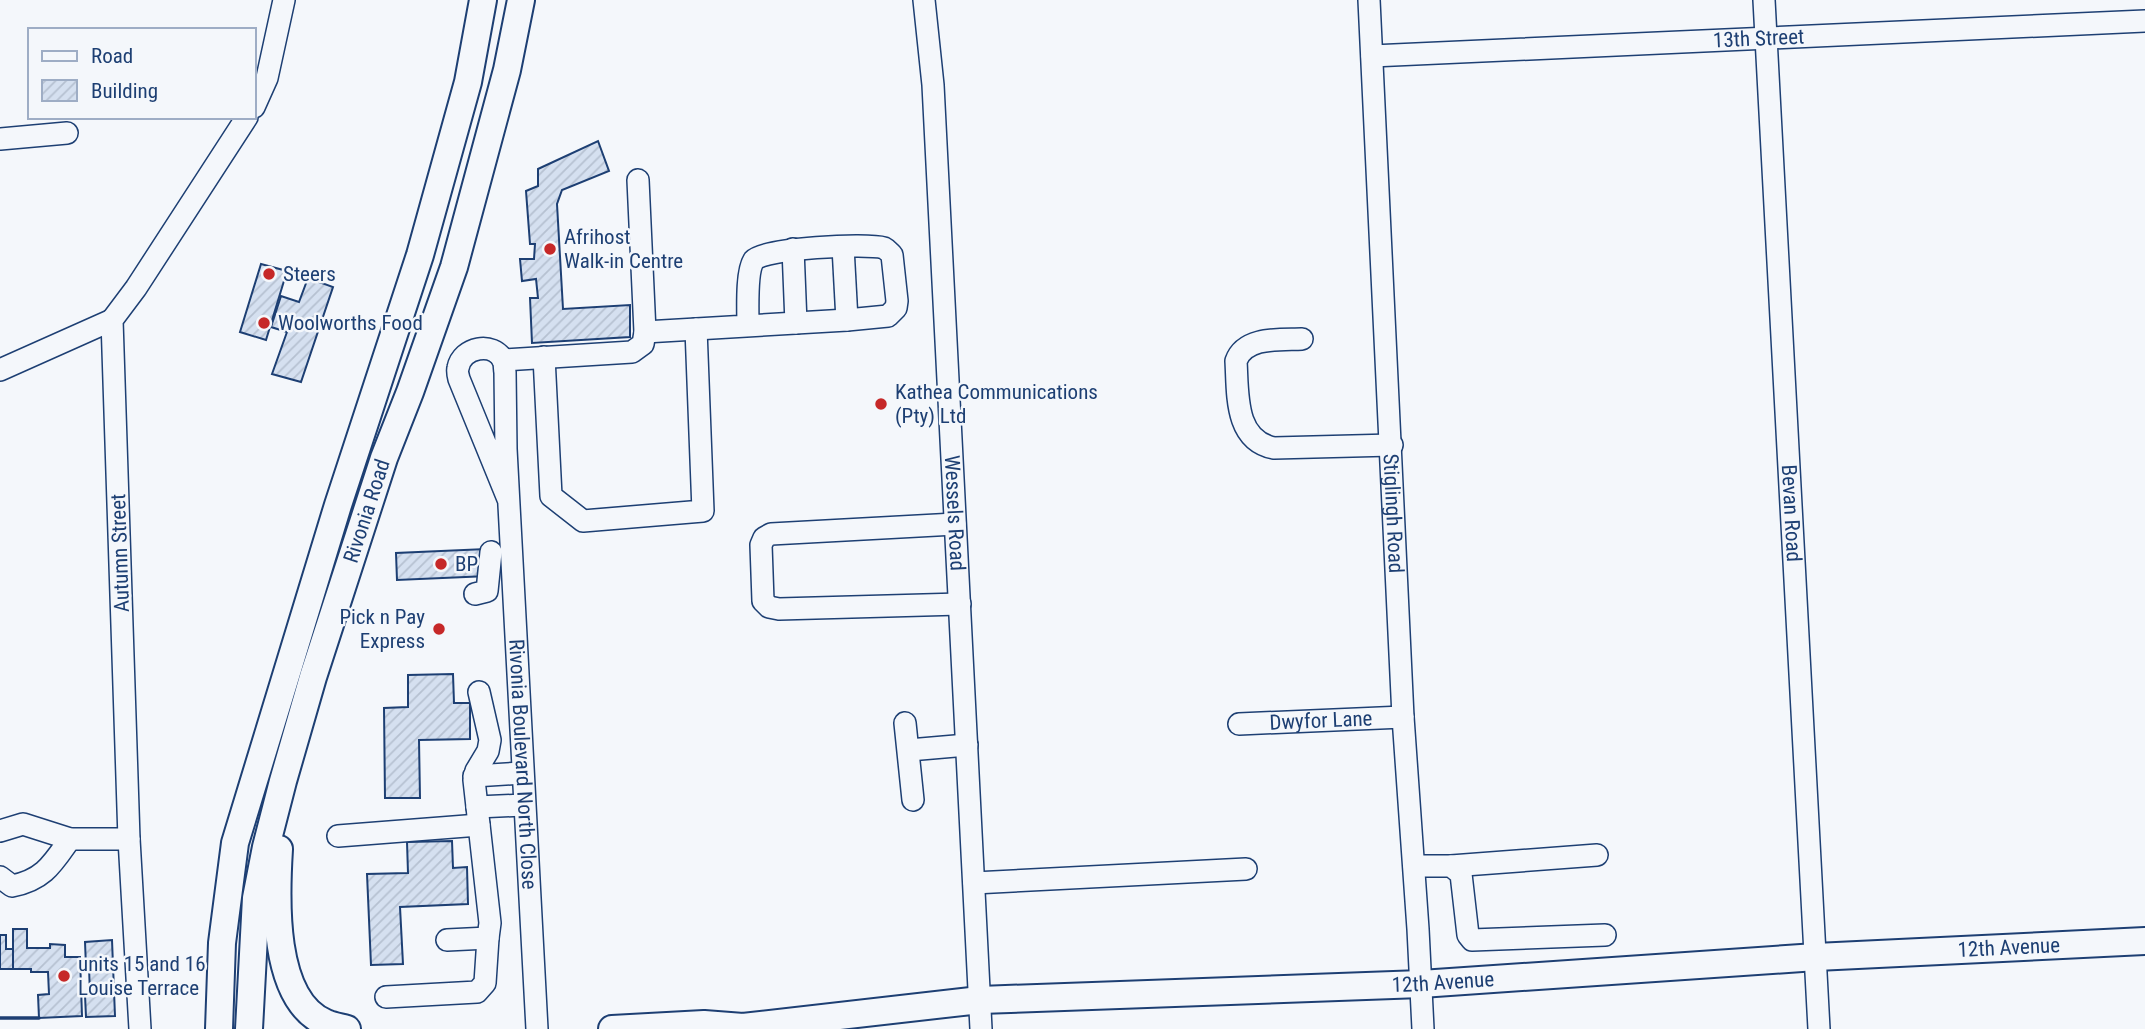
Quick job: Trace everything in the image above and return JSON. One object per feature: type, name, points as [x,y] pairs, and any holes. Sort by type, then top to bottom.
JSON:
[{"type":"main road","name":"Rivonia Road","points":[[219,1029],[222,943],[235,843],[338,505],[420,255],[468,82],[483,0]]},
{"type":"main road","name":"Rivonia Road","points":[[249,1029],[256,898],[283,780],[313,677],[384,458],[454,267],[507,70],[522,0]]},
{"type":"main road","points":[[283,780],[277,880],[280,948],[284,967],[293,989],[307,1010],[324,1023],[347,1029]]},
{"type":"main road","name":"12th Avenue","points":[[612,1029],[704,1024],[740,1028],[797,1025],[980,1000],[1421,984],[1816,957],[2145,941]]},
{"type":"street","points":[[256,103],[268,78],[284,0]]},
{"type":"street","name":"Wessels Road","points":[[924,0],[933,85],[982,1029]]},
{"type":"street","name":"Stiglingh Road","points":[[1369,0],[1403,717],[1423,1029]]},
{"type":"street","name":"Bevan Road","points":[[1764,0],[1819,1029]]},
{"type":"street","name":"13th Street","points":[[1372,56],[2145,21]]},
{"type":"street","points":[[0,370],[112,320],[246,119]]},
{"type":"street","points":[[0,139],[67,133]]},
{"type":"street","points":[[503,360],[632,352],[643,344],[645,332],[638,180]]},
{"type":"street","points":[[645,332],[748,326],[847,320],[888,316],[896,308],[897,301],[892,255],[883,248],[843,247],[793,249],[761,255],[751,264],[748,326]]},
{"type":"street","points":[[843,247],[847,320]]},
{"type":"street","points":[[793,249],[796,323]]},
{"type":"street","name":"Autumn Street","points":[[112,320],[129,839],[141,1029]]},
{"type":"street","points":[[544,357],[551,496],[583,521],[703,511],[696,329]]},
{"type":"street","points":[[1302,339],[1258,342],[1243,349],[1236,361],[1239,411],[1253,439],[1261,446],[1274,449],[1392,445]]},
{"type":"street","name":"Rivonia Boulevard North Close","points":[[509,499],[458,379],[458,368],[468,352],[478,348],[489,349],[503,360],[505,372],[522,773],[537,1029]]},
{"type":"street","points":[[955,524],[771,534],[764,538],[761,545],[763,601],[769,607],[779,609],[960,604]]},
{"type":"street","points":[[475,594],[486,592],[491,552]]},
{"type":"street","points":[[386,997],[477,992],[485,983],[490,923],[474,776],[488,751],[490,740],[479,692]]},
{"type":"street","name":"Dwyfor Lane","points":[[1239,724],[1403,717]]},
{"type":"street","points":[[905,723],[913,800]]},
{"type":"street","points":[[909,750],[967,745]]},
{"type":"street","points":[[474,776],[522,773]]},
{"type":"street","points":[[338,836],[478,816],[524,805]]},
{"type":"street","points":[[0,831],[23,824],[71,839],[129,839]]},
{"type":"street","points":[[0,877],[12,886],[26,884],[48,871],[71,839]]},
{"type":"street","points":[[1414,866],[1451,866],[1597,855]]},
{"type":"street","points":[[1451,866],[1461,874],[1468,935],[1472,940],[1605,935]]},
{"type":"street","points":[[974,883],[1246,869]]},
{"type":"street","points":[[447,940],[488,938]]},
{"type":"building","points":[[598,141],[609,171],[562,190],[557,204],[563,309],[630,305],[630,337],[532,343],[530,298],[538,298],[536,279],[522,281],[520,259],[534,259],[535,244],[530,244],[526,191],[538,186],[538,169]]},
{"type":"building","points":[[261,264],[287,271],[266,340],[240,332]]},
{"type":"building","points":[[308,278],[333,287],[301,382],[272,374],[287,332],[271,327],[281,296],[299,302]]},
{"type":"building","points":[[486,549],[488,576],[397,580],[396,553]]},
{"type":"building","points":[[453,674],[454,703],[470,703],[470,739],[419,740],[420,798],[385,798],[384,708],[408,707],[408,675]]},
{"type":"building","points":[[452,841],[453,868],[467,867],[468,904],[400,907],[403,964],[371,965],[367,874],[408,873],[407,842]]},
{"type":"building","name":"units 15 and 16 Louise Terrace","points":[[13,929],[27,929],[27,948],[50,948],[50,944],[65,945],[65,957],[80,957],[82,1016],[39,1018],[38,995],[49,994],[48,972],[13,969]]},
{"type":"building","points":[[0,935],[6,935],[6,949],[13,949],[13,969],[0,969]]},
{"type":"building","points":[[112,940],[115,1016],[86,1017],[85,995],[90,995],[85,942]]},
{"type":"wall","points":[[0,1018],[39,1018]]},
{"type":"place","name":"Afrihost Walk-in Centre","points":[[550,249]]},
{"type":"place","name":"Steers","points":[[269,274]]},
{"type":"place","name":"Woolworths Food","points":[[264,323]]},
{"type":"place","name":"Kathea Communications (Pty) Ltd","points":[[881,404]]},
{"type":"place","name":"BP","points":[[441,564]]},
{"type":"place","name":"Pick n Pay Express","points":[[439,629]]},
{"type":"place","name":"units 15 and 16 Louise Terrace","points":[[64,976]]}]
